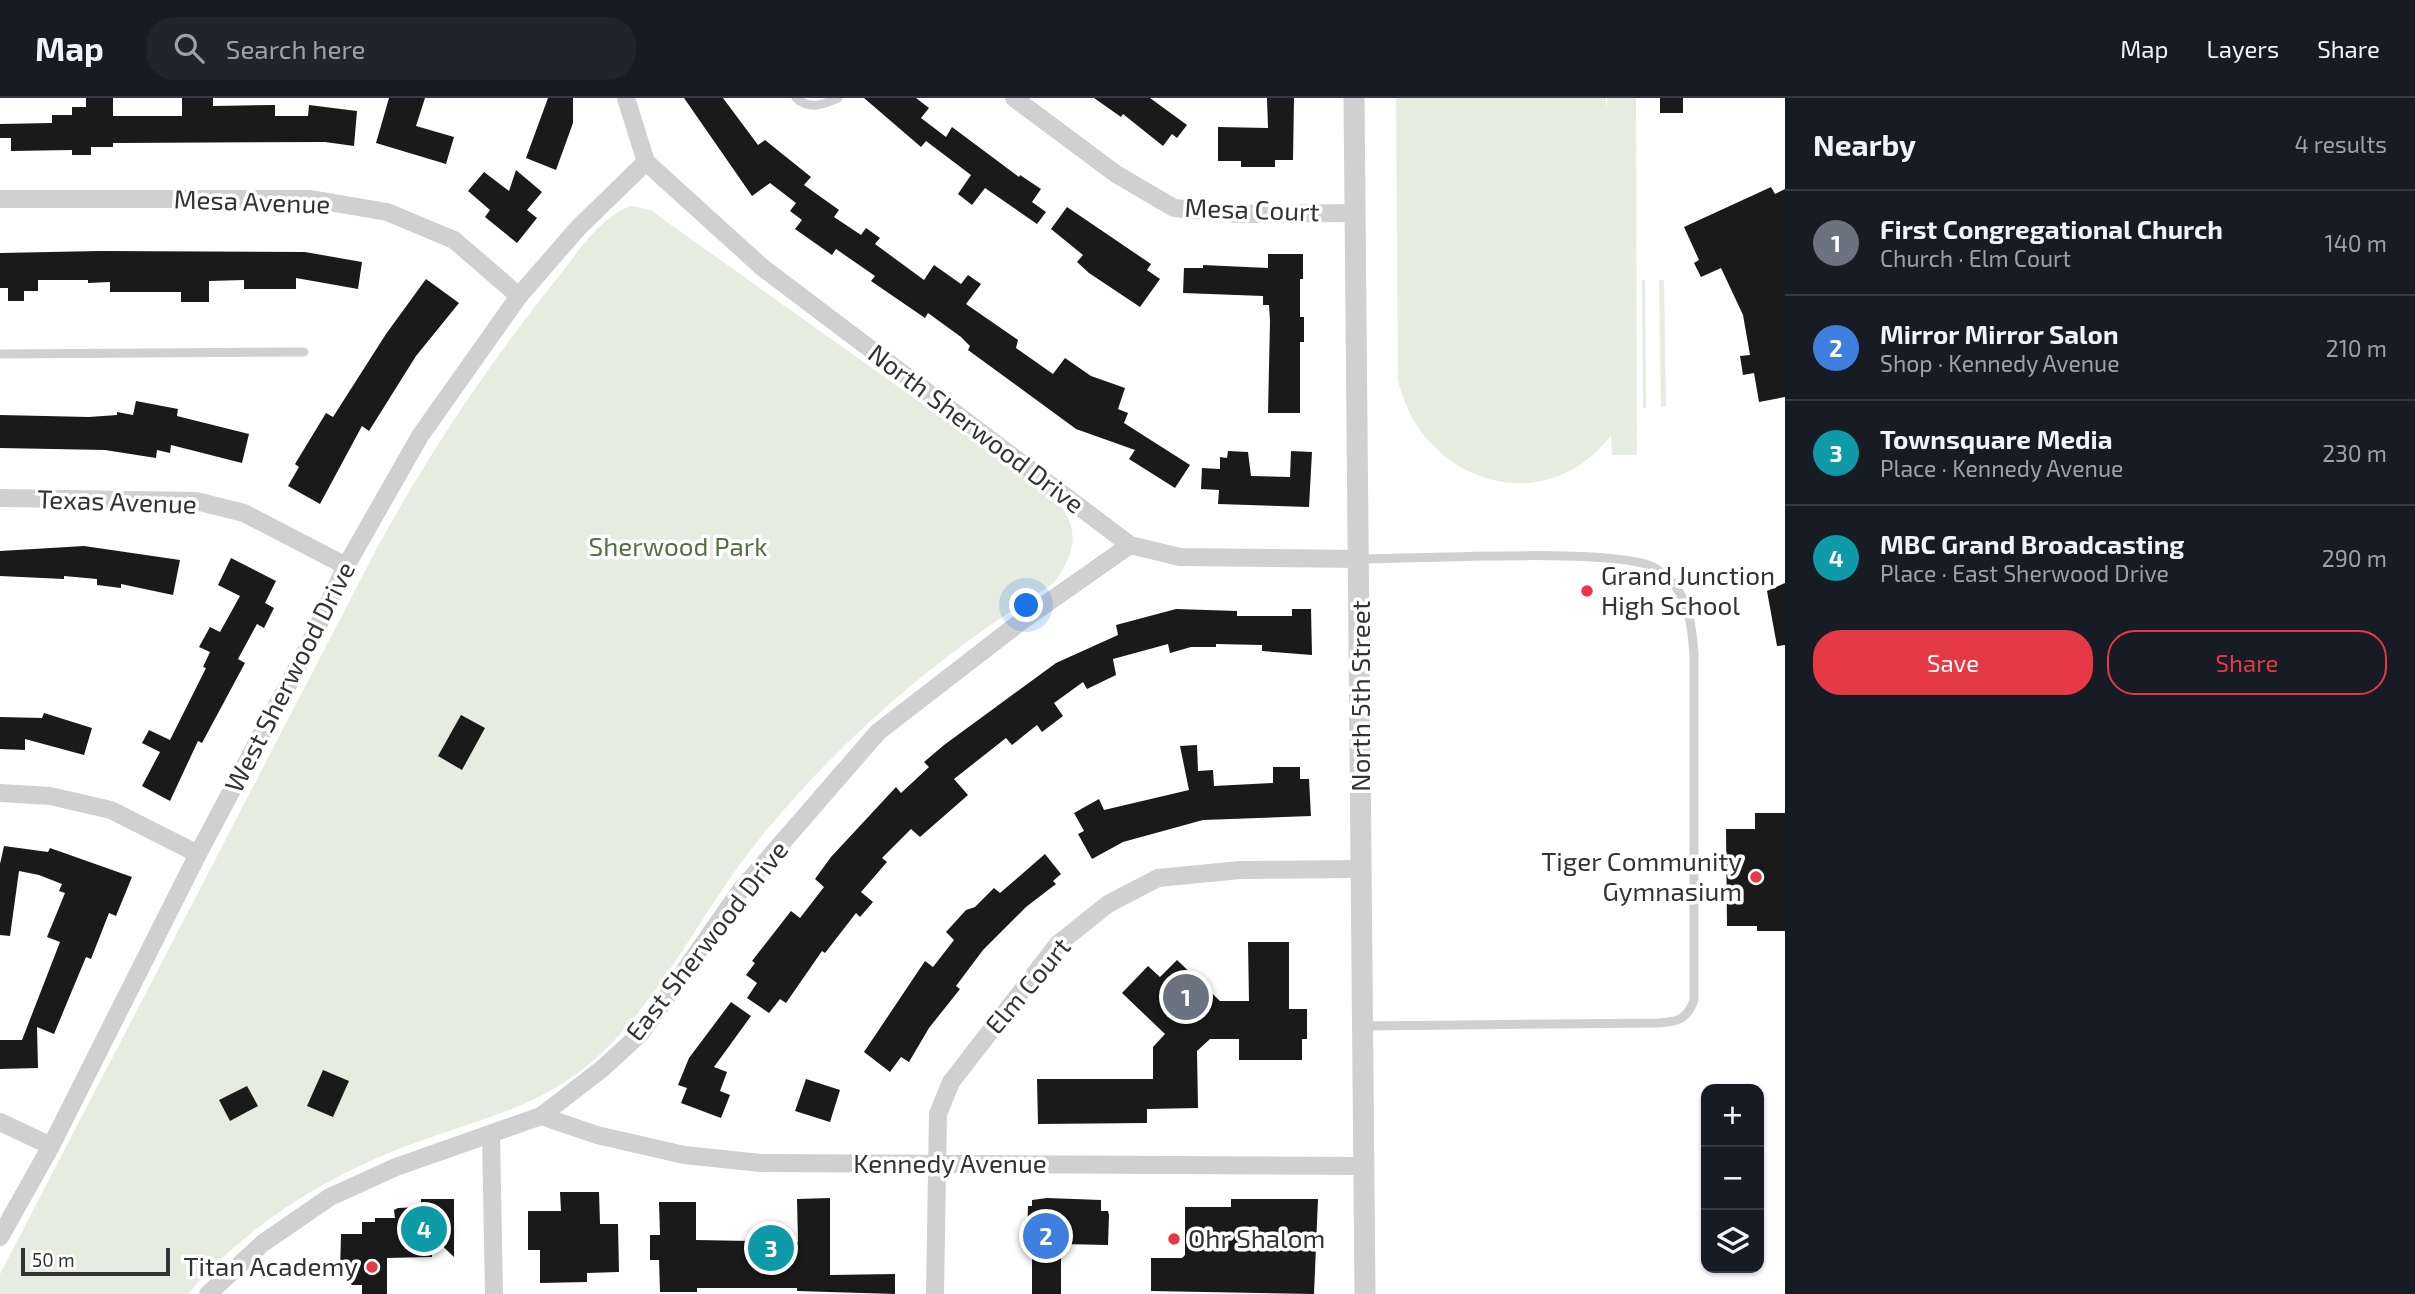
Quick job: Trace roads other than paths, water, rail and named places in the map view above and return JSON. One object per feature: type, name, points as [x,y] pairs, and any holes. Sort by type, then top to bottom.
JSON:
[{"type":"street","points":[[626,98],[646,162]]},
{"type":"street","name":"Mesa Court","points":[[1014,98],[1116,174],[1174,208],[1238,214],[1356,213]]},
{"type":"street","name":"North 5th Street","points":[[1354,98],[1361,559],[1365,1294]]},
{"type":"street","name":"West Sherwood Drive","points":[[0,1237],[51,1146],[198,854],[308,648],[346,566],[419,436],[519,296],[578,228],[646,162]]},
{"type":"street","name":"North Sherwood Drive","points":[[646,162],[763,268],[1130,545],[1180,557],[1361,559]]},
{"type":"street","name":"Mesa Avenue","points":[[0,199],[311,199],[387,212],[454,240],[519,296]]},
{"type":"street","name":"Texas Avenue","points":[[0,498],[196,501],[244,513],[346,566]]},
{"type":"street","name":"East Sherwood Drive","points":[[208,1294],[263,1243],[330,1197],[396,1167],[541,1116],[603,1068],[641,1033],[741,890],[878,732],[1019,623],[1130,545]]},
{"type":"street","points":[[0,793],[50,796],[111,810],[198,854]]},
{"type":"street","name":"Elm Court","points":[[935,1294],[939,1114],[951,1082],[1058,944],[1108,904],[1158,878],[1240,870],[1362,869]]},
{"type":"street","name":"Kennedy Avenue","points":[[541,1116],[597,1135],[684,1155],[761,1163],[1364,1166]]},
{"type":"street","points":[[0,1122],[51,1146]]},
{"type":"street","points":[[491,1135],[494,1294]]},
{"type":"lane","points":[[796,98],[805,105],[820,106],[838,98]]},
{"type":"lane","points":[[0,354],[304,352]]},
{"type":"lane","points":[[1361,559],[1632,560],[1653,566],[1670,580],[1686,603],[1692,622],[1696,910],[1694,1000],[1690,1012],[1675,1022],[1364,1026]]},
{"type":"place","name":"Grand Junction High School","points":[[1587,591]]},
{"type":"place","name":"Tiger Community Gymnasium","points":[[1756,877]]},
{"type":"place","name":"First Congregational Church","points":[[1186,997]]},
{"type":"place","name":"MBC Grand Broadcasting","points":[[424,1229]]},
{"type":"place","name":"Mirror Mirror Salon","points":[[1046,1236]]},
{"type":"place","name":"Ohr Shalom","points":[[1174,1239]]},
{"type":"place","name":"Townsquare Media","points":[[771,1248]]},
{"type":"place","name":"Titan Academy","points":[[372,1267]]},
{"type":"park label","name":"Sherwood Park","points":[[678,547]]}]
